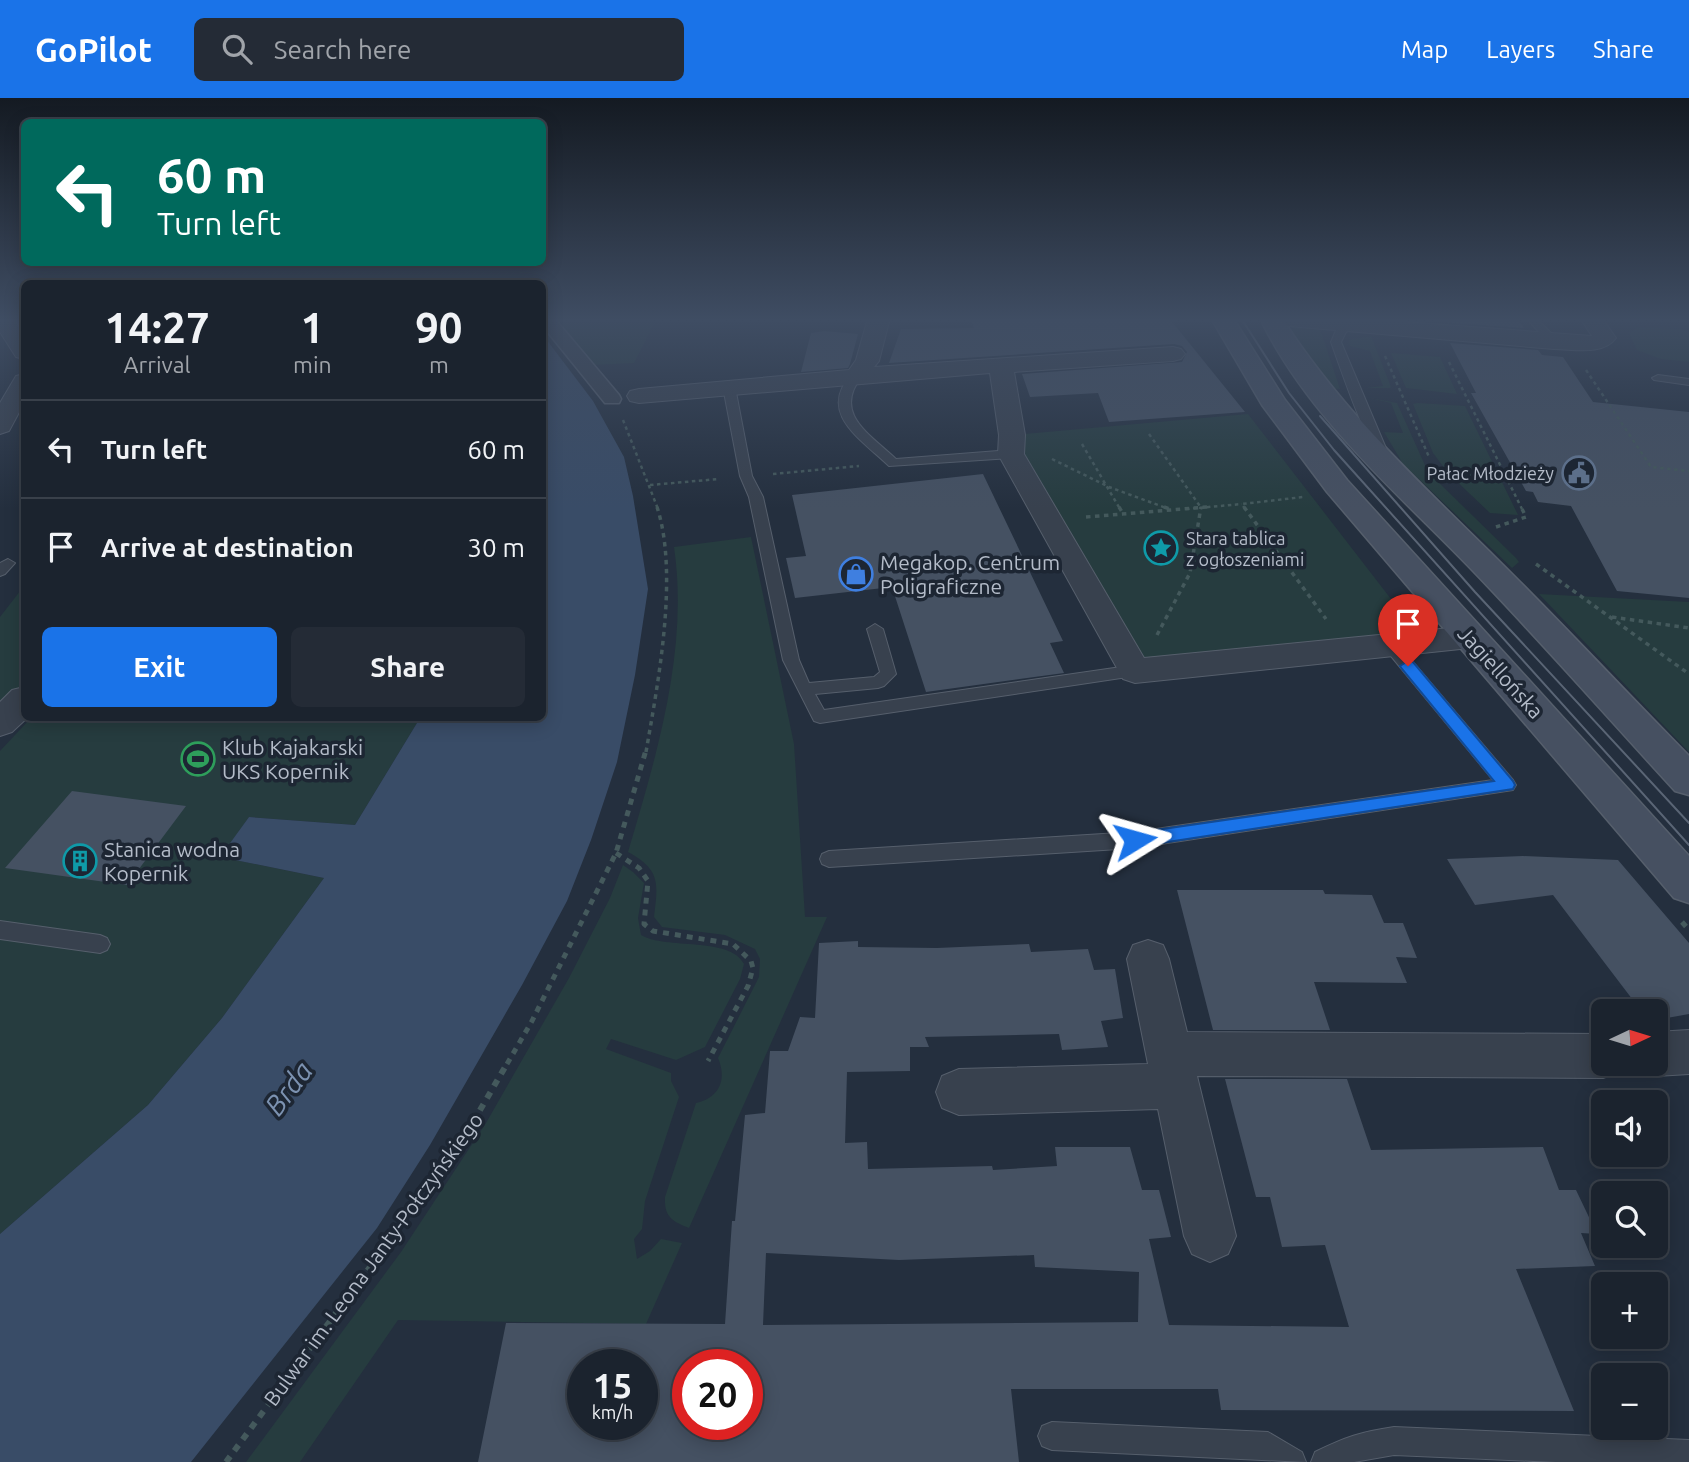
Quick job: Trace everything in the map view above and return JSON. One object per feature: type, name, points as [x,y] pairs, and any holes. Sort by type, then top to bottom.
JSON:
[{"type":"main road","name":"Jagiellońska","points":[[1261,382],[1296,433],[1422,587],[1470,637],[1689,885]]},
{"type":"main road","points":[[1316,382],[1393,475],[1491,570],[1689,780]]},
{"type":"street","points":[[598,382],[612,399]]},
{"type":"street","points":[[639,396],[791,382]]},
{"type":"street","points":[[1003,382],[1012,444],[1051,523],[1135,671],[1470,637]]},
{"type":"street","points":[[0,426],[21,389]]},
{"type":"street","points":[[0,723],[21,702]]},
{"type":"street","points":[[1147,959],[1210,1236]]},
{"type":"street","points":[[1668,1053],[1689,1052]]},
{"type":"street","points":[[959,1092],[1172,1070],[1591,1056]]},
{"type":"lane","points":[[851,382],[844,391],[844,412],[848,420],[893,463],[1012,444]]},
{"type":"lane","points":[[1351,382],[1393,475]]},
{"type":"lane","points":[[729,387],[746,476],[756,497],[791,660],[820,717],[1135,671]]},
{"type":"lane","points":[[804,689],[878,682],[888,674],[875,629]]},
{"type":"lane","points":[[829,859],[1135,840],[1507,785],[1391,646]]},
{"type":"lane","points":[[0,930],[100,944]]},
{"type":"lane","points":[[1052,1436],[1268,1446],[1292,1462]]},
{"type":"lane","points":[[1325,1462],[1356,1446],[1394,1441],[1689,1454]]},
{"type":"path","points":[[1396,382],[1424,450],[1431,460]]},
{"type":"path","points":[[1458,382],[1526,517],[1496,527],[1505,536]]},
{"type":"path","points":[[1594,382],[1651,467],[1689,471]]},
{"type":"path","name":"Bulwar im. Leona Janty-Połczyńskiego","points":[[226,1462],[457,1148],[532,1021],[616,853],[646,752],[660,675],[667,567],[659,513],[650,485],[637,448],[612,399]]},
{"type":"path","points":[[1135,671],[1190,573],[1202,508],[1149,434]]},
{"type":"path","points":[[1012,444],[1040,453],[1109,488],[1174,510]]},
{"type":"path","points":[[1083,444],[1125,515]]},
{"type":"path","points":[[1051,523],[1096,516],[1309,497]]},
{"type":"path","points":[[1242,504],[1349,651]]},
{"type":"path","points":[[1532,560],[1689,674]]},
{"type":"path","points":[[1611,617],[1689,628]]},
{"type":"path","points":[[616,853],[648,874],[651,883],[644,924],[653,931],[735,945],[748,955],[752,964],[753,972],[741,999],[708,1061]]},
{"type":"green space","points":[[1326,382],[1338,382],[1340,389],[1331,388]]},
{"type":"green space","points":[[1381,382],[1389,382],[1391,387],[1366,388],[1383,386]]},
{"type":"green space","points":[[1403,382],[1451,382],[1457,394],[1406,388]]},
{"type":"green space","points":[[1370,398],[1397,403],[1428,472],[1519,562],[1512,568],[1403,464],[1384,432],[1403,433],[1391,403]]},
{"type":"green space","points":[[1413,404],[1465,406],[1518,515],[1490,513],[1449,474],[1433,453]]},
{"type":"green space","points":[[1248,414],[1415,630],[1349,651],[1135,671],[1012,435]]},
{"type":"green space","points":[[751,537],[794,744],[805,917],[827,917],[689,1228],[670,1217],[665,1197],[696,1103],[711,1097],[719,1086],[722,1073],[718,1058],[759,977],[760,959],[755,949],[725,935],[662,927],[654,917],[655,878],[647,865],[628,852],[650,777],[674,662],[678,585],[674,547]]},
{"type":"green space","points":[[21,590],[21,691],[0,712],[0,617]]},
{"type":"green space","points":[[1539,594],[1689,602],[1689,752]]},
{"type":"green space","points":[[28,721],[418,721],[355,825],[249,817],[221,857],[324,878],[222,1018],[148,1105],[0,1234],[0,751]]},
{"type":"green space","points":[[623,865],[644,883],[638,918],[641,935],[666,942],[712,946],[737,955],[744,964],[740,979],[705,1047],[676,1060],[611,1039],[606,1049],[671,1073],[671,1081],[679,1097],[645,1201],[642,1229],[634,1239],[637,1259],[650,1251],[661,1239],[682,1243],[646,1324],[398,1320],[300,1462],[246,1462],[401,1252],[486,1123],[569,978],[610,898]]},
{"type":"water","name":"Brda","points":[[546,382],[578,382],[593,401],[624,457],[648,589],[635,675],[617,762],[567,901],[430,1145],[377,1228],[191,1462],[0,1462],[0,1234],[148,1105],[222,1018],[324,878],[220,857],[249,817],[355,825],[418,721],[546,721]]},
{"type":"building","points":[[1025,382],[1220,382],[1245,412],[1109,422],[1098,393],[1030,397]]},
{"type":"building","name":"Pałac Młodzieży","points":[[1470,382],[1579,382],[1593,402],[1689,412],[1689,598],[1617,591],[1571,506],[1538,502],[1533,492],[1526,491],[1471,393],[1476,393]]},
{"type":"building","points":[[983,474],[1063,641],[1050,643],[1064,673],[926,692],[892,587],[795,598],[786,558],[806,556],[792,495]]},
{"type":"building","name":"Stanica wodna Kopernik","points":[[72,791],[186,806],[127,885],[5,868]]},
{"type":"building","points":[[1523,856],[1618,860],[1689,943],[1689,1014],[1668,1018],[1668,999],[1632,999],[1553,895],[1475,905],[1447,859]]},
{"type":"building","points":[[1177,890],[1323,890],[1325,894],[1372,895],[1384,923],[1403,923],[1417,958],[1396,957],[1407,983],[1314,982],[1330,1030],[1213,1030]]},
{"type":"building","points":[[858,941],[858,947],[937,948],[1029,944],[1031,952],[1088,949],[1094,970],[1115,969],[1123,1018],[1101,1021],[1108,1047],[1062,1050],[1059,1034],[925,1037],[929,1047],[910,1047],[910,1071],[847,1072],[845,1143],[867,1142],[868,1169],[992,1166],[993,1170],[1057,1166],[1055,1147],[1130,1147],[1142,1190],[1159,1190],[1171,1237],[1149,1239],[1169,1325],[1349,1327],[1325,1245],[1282,1247],[1270,1197],[1256,1197],[1225,1079],[1347,1079],[1371,1150],[1543,1147],[1559,1190],[1576,1190],[1591,1221],[1591,1234],[1581,1233],[1595,1266],[1516,1269],[1574,1411],[1221,1410],[1218,1389],[1011,1389],[1019,1462],[478,1462],[506,1323],[725,1324],[732,1221],[735,1221],[745,1115],[765,1113],[770,1051],[788,1051],[800,1017],[815,1018],[819,943]],"holes":[[[766,1253],[899,1260],[1034,1255],[1035,1267],[1139,1272],[1138,1322],[763,1325]]]},
{"type":"tram line","points":[[1282,382],[1334,450],[1689,845]]},
{"type":"tram line","points":[[1320,416],[1475,592],[1689,823]]},
{"type":"place","name":"Pałac Młodzieży","points":[[1579,473]]},
{"type":"place","name":"Stara tablica z ogłoszeniami","points":[[1161,548]]},
{"type":"place","name":"Megakop. Centrum Poligraficzne","points":[[856,574]]},
{"type":"place","name":"Klub Kajakarski UKS Kopernik","points":[[198,759]]},
{"type":"place","name":"Stanica wodna Kopernik","points":[[80,861]]},
{"type":"route","points":[[1135,840],[1507,785],[1408,666]]}]
